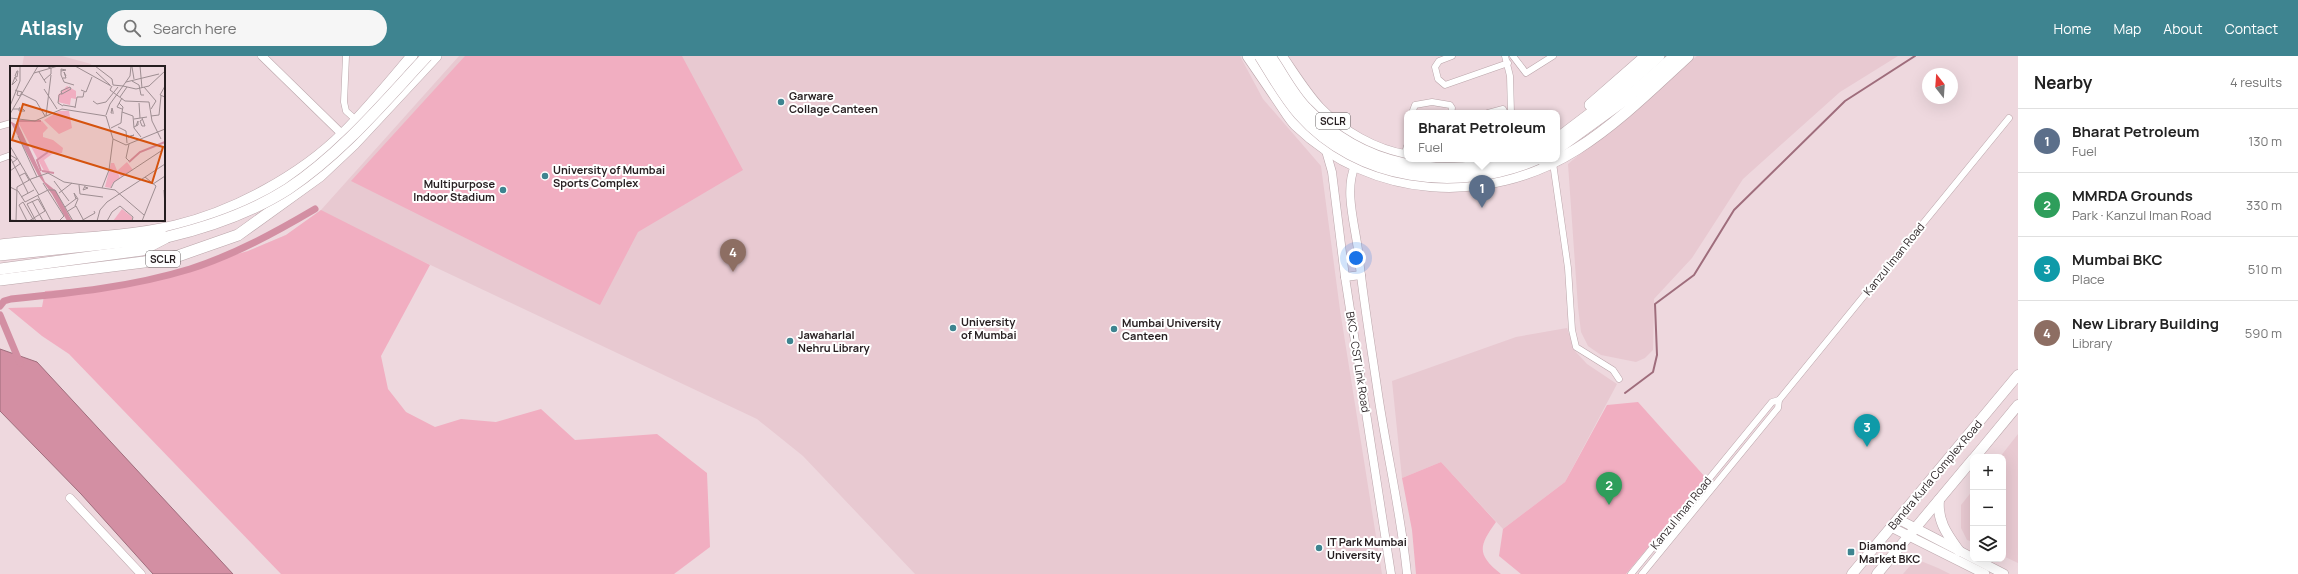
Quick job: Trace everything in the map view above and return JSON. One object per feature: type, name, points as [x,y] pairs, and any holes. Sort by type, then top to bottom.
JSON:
[{"type":"highway","points":[[0,245],[136,232],[175,226],[213,215],[252,198],[299,170],[343,134],[412,56]]},
{"type":"highway","points":[[0,255],[167,237],[213,224],[252,209],[288,189],[320,166],[344,144],[427,56]]},
{"type":"highway","name":"SCLR","points":[[0,280],[144,262],[178,256],[238,235],[308,186],[354,144],[436,56]]},
{"type":"highway","name":"SCLR","points":[[1248,56],[1295,124],[1326,150],[1355,166],[1382,177],[1429,186],[1464,186],[1488,183],[1531,172],[1553,163]]},
{"type":"highway","points":[[1260,56],[1299,114],[1322,135],[1344,150],[1374,165],[1410,176],[1465,178],[1518,168],[1531,162]]},
{"type":"highway","points":[[1270,56],[1306,108],[1327,128],[1348,142],[1377,156],[1412,167],[1477,167],[1500,162]]},
{"type":"highway","name":"SCLR","points":[[1281,56],[1318,108],[1341,127],[1369,144],[1404,153]]},
{"type":"highway","points":[[1560,129],[1569,124],[1645,56]]},
{"type":"highway","points":[[1560,137],[1619,92],[1659,56]]},
{"type":"highway","points":[[1560,148],[1626,99],[1675,56]]},
{"type":"highway","points":[[1597,135],[1596,130],[1682,56]]},
{"type":"highway","name":"SCLR","points":[[1560,159],[1614,123],[1688,56]]},
{"type":"highway","points":[[1486,162],[1488,183]]},
{"type":"highway","points":[[0,269],[142,250],[167,237]]},
{"type":"main road","name":"Bandra Kurla Complex Road","points":[[1852,574],[2018,375]]},
{"type":"main road","name":"Bandra Kurla Complex Road","points":[[1977,454],[2018,405]]},
{"type":"main road","name":"Bandra Kurla Complex Road","points":[[1877,574],[1970,463]]},
{"type":"main road","points":[[1939,500],[1938,512],[1941,524],[1959,551]]},
{"type":"main road","points":[[1898,519],[1912,532],[1985,574]]},
{"type":"main road","points":[[1891,527],[1912,532],[1970,557]]},
{"type":"main road","points":[[1980,562],[2004,574]]},
{"type":"street","points":[[262,56],[354,144]]},
{"type":"street","points":[[346,56],[344,102],[346,111],[356,120]]},
{"type":"street","points":[[1452,56],[1440,61],[1435,67],[1438,80],[1446,85],[1508,63]]},
{"type":"street","points":[[1505,56],[1508,63],[1510,76],[1511,110]]},
{"type":"street","points":[[1513,56],[1526,73],[1553,56]]},
{"type":"street","points":[[1510,76],[1518,64]]},
{"type":"street","points":[[1414,110],[1416,105],[1432,102],[1450,105],[1452,110]]},
{"type":"street","name":"Kanzul Iman Road","points":[[1642,574],[1778,408],[1779,400],[2009,118]]},
{"type":"street","points":[[0,126],[10,123]]},
{"type":"street","name":"BKC - CST Link Road","points":[[1326,150],[1332,172],[1345,277],[1391,574]]},
{"type":"street","points":[[0,158],[10,155]]},
{"type":"street","points":[[1553,163],[1568,268],[1572,330],[1576,347],[1613,370],[1619,379]]},
{"type":"street","name":"BKC - CST Link Road","points":[[1355,166],[1351,174],[1350,189],[1375,373],[1402,524],[1406,574]]},
{"type":"street","points":[[1345,277],[1361,275]]},
{"type":"street","points":[[1360,376],[1375,373]]},
{"type":"street","name":"Kanzul Iman Road","points":[[1631,574],[1772,402],[1779,400]]},
{"type":"street","points":[[70,498],[141,574]]},
{"type":"shaded area","points":[[24,56],[62,56],[91,64],[92,66],[22,66]]},
{"type":"shaded area","name":"University of Mumbai","points":[[459,56],[1240,56],[1263,99],[1321,166],[1340,310],[1382,574],[915,574],[803,456],[757,419],[403,252],[248,251],[286,235],[321,210]]},
{"type":"shaded area","name":"University of Mumbai Sports Complex","points":[[465,56],[682,56],[743,170],[638,232],[600,305],[351,181]]},
{"type":"shaded area","points":[[1697,56],[1898,56],[1840,92],[1743,179],[1692,258],[1654,299],[1653,350],[1645,358],[1636,362],[1601,355],[1588,346],[1581,332],[1568,164]]},
{"type":"shaded area","points":[[321,210],[430,265],[381,356],[388,389],[406,412],[435,427],[461,419],[496,422],[541,409],[575,440],[657,434],[707,473],[710,547],[674,574],[281,574],[69,354],[42,336],[8,308],[42,307],[45,291],[128,285],[248,251],[286,235]]},
{"type":"shaded area","points":[[1567,328],[1575,351],[1587,364],[1617,384],[1565,482],[1503,529],[1441,462],[1402,478],[1392,381],[1516,337]]},
{"type":"shaded area","points":[[0,349],[37,362],[233,574],[153,574],[81,494],[0,411]]},
{"type":"shaded area","points":[[1638,402],[1706,478],[1626,574],[1521,574],[1499,556],[1503,529],[1565,482],[1607,405]]},
{"type":"shaded area","points":[[2018,434],[2018,563],[2006,557],[2006,454],[2002,454]]},
{"type":"shaded area","points":[[1441,462],[1496,522],[1486,537],[1483,550],[1487,561],[1501,574],[1416,574],[1412,530],[1402,478]]},
{"type":"shaded area","points":[[1970,494],[1970,541],[1967,540],[1961,528],[1961,505]]},
{"type":"shaded area","points":[[1916,559],[1938,568],[1950,574],[1903,574]]},
{"type":"waterway","points":[[1625,393],[1653,372],[1657,355],[1655,304],[1694,275],[1734,210],[1845,101],[1915,56]]},
{"type":"waterway","points":[[0,306],[4,301],[11,299],[78,292],[123,285],[190,269],[223,257],[315,209]]},
{"type":"waterway","points":[[0,315],[20,363]]},
{"type":"place","name":"Garware Collage Canteen","points":[[781,102]]},
{"type":"place","name":"University of Mumbai Sports Complex","points":[[545,176]]},
{"type":"place","name":"Multipurpose Indoor Stadium","points":[[503,190]]},
{"type":"place","name":"Bharat Petroleum","points":[[1482,208]]},
{"type":"place","name":"New Library Building","points":[[733,272]]},
{"type":"place","name":"University of Mumbai","points":[[953,328]]},
{"type":"place","name":"Mumbai University Canteen","points":[[1114,329]]},
{"type":"place","name":"Jawaharlal Nehru Library","points":[[790,341]]},
{"type":"place","name":"Mumbai BKC","points":[[1867,447]]},
{"type":"place","name":"MMRDA Grounds","points":[[1609,505]]},
{"type":"place","name":"IT Park Mumbai University","points":[[1319,548]]},
{"type":"place","name":"Diamond Market BKC","points":[[1851,552]]}]
